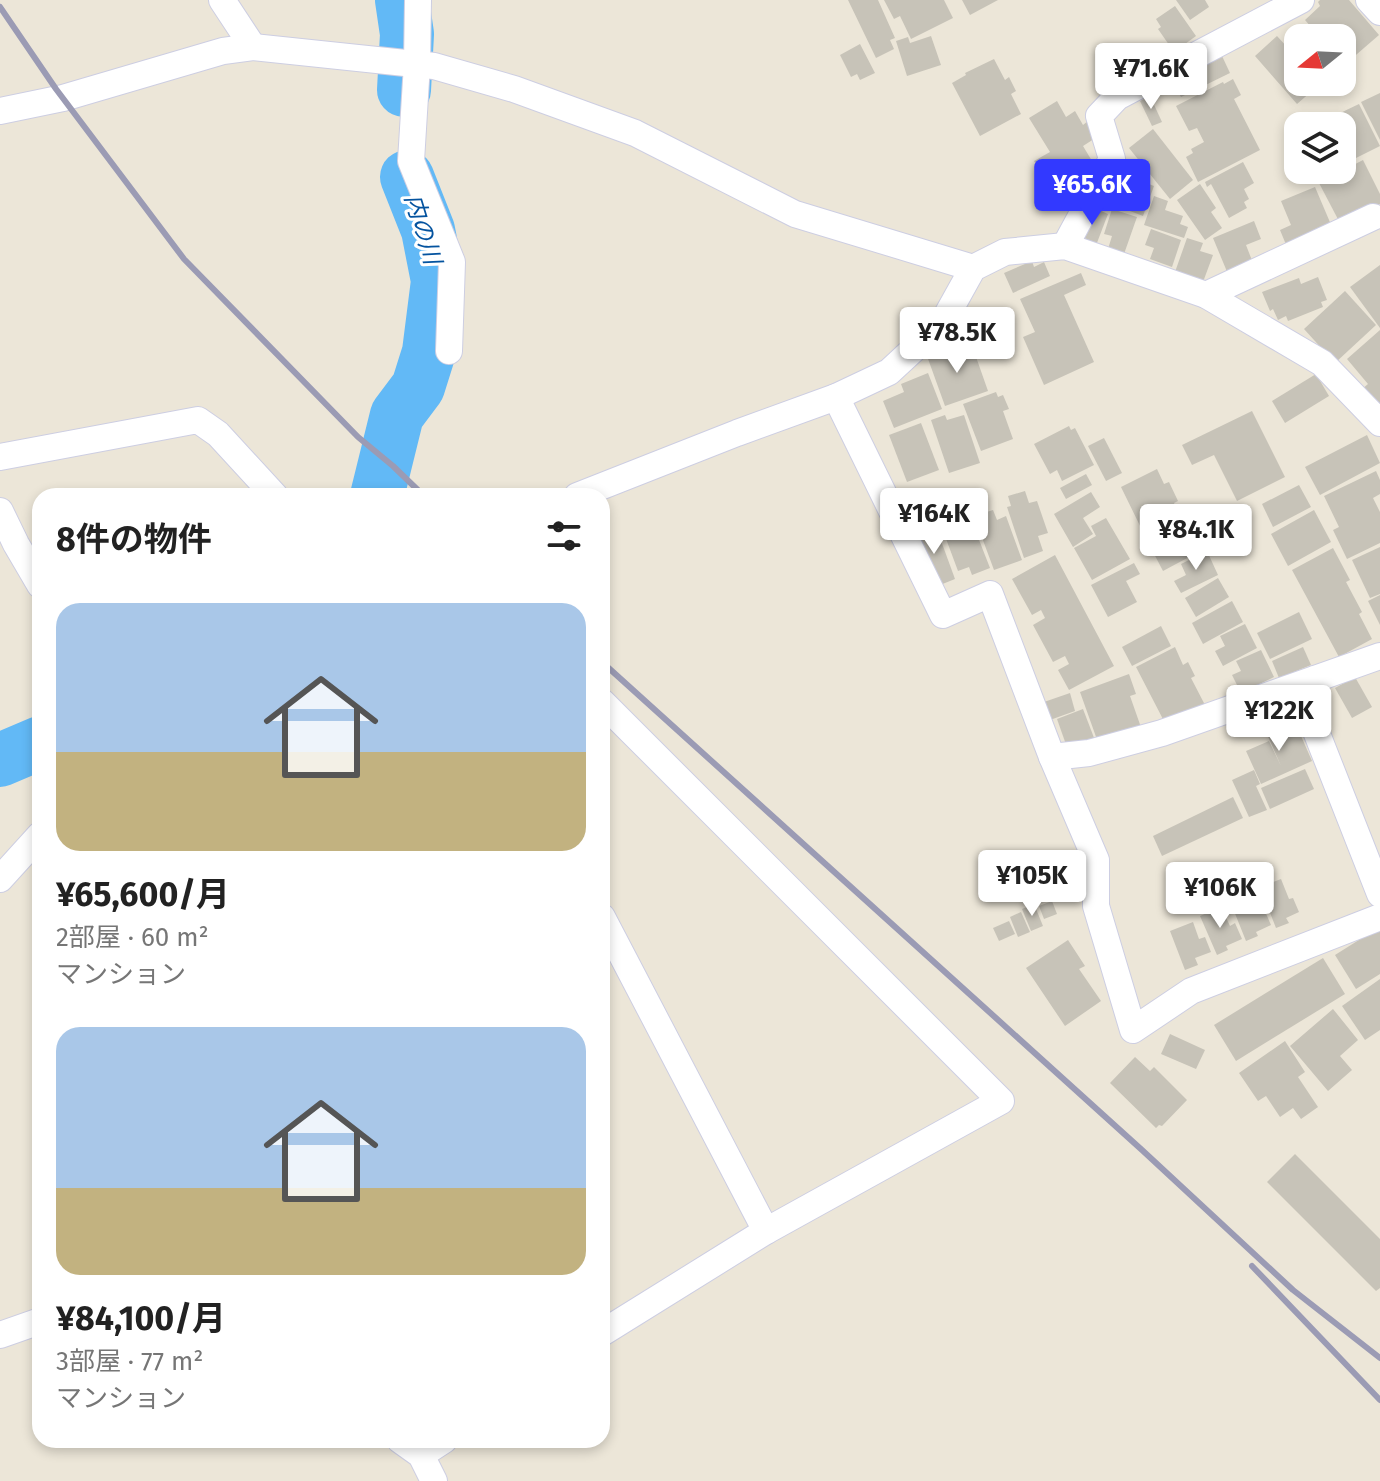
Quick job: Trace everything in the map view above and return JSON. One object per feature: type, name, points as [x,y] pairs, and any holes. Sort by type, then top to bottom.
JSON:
[{"type":"street","points":[[222,0],[253,47]]},
{"type":"street","points":[[418,0],[411,161],[452,262],[449,351]]},
{"type":"street","points":[[1065,246],[1112,159],[1099,116],[1117,97],[1301,0]]},
{"type":"street","points":[[1369,0],[1380,12]]},
{"type":"street","points":[[0,111],[63,98],[223,51],[253,47],[434,66],[527,94],[635,133],[795,214],[973,268]]},
{"type":"street","points":[[1206,295],[1373,217]]},
{"type":"street","points":[[597,488],[836,397],[889,372],[943,322],[973,268],[1005,252],[1065,246],[1206,295],[1322,363],[1380,423]]},
{"type":"street","points":[[836,397],[943,615],[990,594],[1052,757],[1096,860],[1096,906],[1133,1030],[1191,991],[1380,917]]},
{"type":"street","points":[[0,457],[198,420],[218,434],[268,488]]},
{"type":"street","points":[[0,511],[32,571]]},
{"type":"street","points":[[1052,757],[1089,753],[1162,733],[1380,656]]},
{"type":"street","points":[[1315,679],[1312,721],[1380,894]]},
{"type":"street","points":[[610,710],[1001,1101],[610,1321]]},
{"type":"street","points":[[0,879],[32,844]]},
{"type":"street","points":[[610,932],[766,1231]]},
{"type":"street","points":[[0,1335],[32,1324]]},
{"type":"street","points":[[423,1467],[438,1448]]},
{"type":"building","points":[[848,0],[878,0],[895,38],[890,40],[894,49],[876,58]]},
{"type":"building","points":[[884,0],[944,0],[953,18],[911,39],[900,16],[894,19]]},
{"type":"building","points":[[962,0],[998,0],[970,15]]},
{"type":"building","points":[[1176,0],[1205,0],[1209,7],[1190,20]]},
{"type":"building","points":[[1349,0],[1379,35],[1356,55],[1356,24],[1308,24],[1305,20],[1320,6],[1318,2]]},
{"type":"building","points":[[1175,6],[1196,36],[1174,52],[1158,29],[1161,27],[1156,19]]},
{"type":"building","points":[[931,36],[941,65],[907,76],[896,41],[908,37],[910,43]]},
{"type":"building","points":[[1277,36],[1284,44],[1284,89],[1255,56]]},
{"type":"building","points":[[860,44],[875,73],[860,80],[857,74],[851,77],[840,55]]},
{"type":"building","points":[[1222,56],[1230,73],[1181,97],[1172,81]]},
{"type":"building","points":[[994,59],[1005,80],[1009,77],[1016,91],[1011,94],[1021,114],[980,136],[952,83]]},
{"type":"building","points":[[1233,79],[1241,95],[1234,99],[1260,150],[1198,182],[1186,157],[1193,153],[1191,149],[1204,142],[1197,128],[1189,131],[1176,106]]},
{"type":"building","points":[[1380,93],[1380,140],[1361,102]]},
{"type":"building","points":[[1150,96],[1162,122],[1152,126],[1140,101]]},
{"type":"building","points":[[1290,96],[1306,96],[1297,104]]},
{"type":"building","points":[[1057,101],[1066,117],[1075,111],[1083,125],[1088,121],[1097,137],[1083,146],[1092,161],[1068,176],[1077,191],[1059,202],[1034,161],[1050,152],[1029,118]]},
{"type":"building","points":[[1359,104],[1380,146],[1356,158],[1356,112],[1342,112]]},
{"type":"building","points":[[1153,129],[1193,180],[1170,199],[1129,148]]},
{"type":"building","points":[[1363,160],[1380,194],[1380,204],[1341,225],[1320,184],[1356,184],[1356,164]]},
{"type":"building","points":[[1243,162],[1254,183],[1244,189],[1249,199],[1244,202],[1247,208],[1229,218],[1211,184],[1207,187],[1205,182]]},
{"type":"building","points":[[1113,164],[1133,173],[1117,208],[1098,200]]},
{"type":"building","points":[[1133,178],[1154,186],[1143,216],[1122,208]]},
{"type":"building","points":[[1200,184],[1216,208],[1211,212],[1222,228],[1205,240],[1177,200]]},
{"type":"building","points":[[1315,187],[1332,227],[1287,247],[1280,230],[1291,225],[1281,201]]},
{"type":"building","points":[[1154,196],[1168,201],[1165,210],[1183,216],[1180,224],[1188,227],[1184,238],[1144,225]]},
{"type":"building","points":[[1090,206],[1108,214],[1095,248],[1077,240]]},
{"type":"building","points":[[1112,209],[1137,217],[1124,254],[1108,249],[1112,236],[1104,234]]},
{"type":"building","points":[[1254,221],[1261,239],[1246,245],[1253,263],[1228,274],[1213,238]]},
{"type":"building","points":[[1151,229],[1181,240],[1172,267],[1150,259],[1154,248],[1145,245]]},
{"type":"building","points":[[1187,238],[1203,243],[1200,251],[1213,255],[1203,282],[1175,272]]},
{"type":"building","points":[[1032,261],[1034,267],[1044,262],[1050,276],[1013,293],[1004,273]]},
{"type":"building","points":[[1380,265],[1380,328],[1350,287]]},
{"type":"building","points":[[1081,273],[1086,285],[1064,295],[1094,362],[1044,385],[1023,337],[1035,332],[1020,299]]},
{"type":"building","points":[[1318,277],[1327,300],[1321,302],[1323,307],[1288,321],[1286,316],[1278,320],[1273,309],[1270,311],[1262,292],[1299,278],[1301,284]]},
{"type":"building","points":[[1345,291],[1376,325],[1335,363],[1304,329]]},
{"type":"building","points":[[1380,330],[1380,405],[1361,390],[1368,384],[1347,359]]},
{"type":"building","points":[[958,345],[963,358],[975,354],[988,391],[945,406],[927,356]]},
{"type":"building","points":[[928,373],[942,409],[894,428],[883,401],[904,392],[901,384]]},
{"type":"building","points":[[1316,374],[1329,396],[1285,423],[1272,401]]},
{"type":"building","points":[[996,392],[998,397],[1003,395],[1009,409],[1003,411],[1013,439],[981,451],[963,404]]},
{"type":"building","points":[[1252,411],[1285,477],[1237,501],[1214,455],[1192,465],[1182,445]]},
{"type":"building","points":[[945,415],[947,420],[964,415],[980,463],[949,473],[931,420]]},
{"type":"building","points":[[921,423],[939,470],[907,482],[889,435]]},
{"type":"building","points":[[1069,426],[1071,430],[1075,428],[1094,465],[1062,481],[1057,470],[1050,474],[1034,444]]},
{"type":"building","points":[[1367,435],[1380,463],[1320,495],[1305,467]]},
{"type":"building","points":[[1104,438],[1122,473],[1106,481],[1088,446]]},
{"type":"building","points":[[1157,469],[1164,484],[1169,482],[1182,520],[1176,523],[1180,533],[1163,541],[1157,528],[1144,534],[1121,487]]},
{"type":"building","points":[[1376,471],[1380,494],[1373,498],[1380,512],[1380,543],[1347,559],[1333,530],[1339,527],[1324,496]]},
{"type":"building","points":[[1086,474],[1092,485],[1066,499],[1060,488]]},
{"type":"building","points":[[1299,485],[1311,507],[1273,527],[1262,504]]},
{"type":"building","points":[[1025,491],[1029,503],[1037,501],[1048,533],[1038,536],[1043,551],[1024,558],[1007,507],[1011,506],[1008,496]]},
{"type":"building","points":[[1091,492],[1100,507],[1083,518],[1093,534],[1073,547],[1054,514]]},
{"type":"building","points":[[993,510],[997,520],[1006,516],[1022,560],[994,570],[974,516]]},
{"type":"building","points":[[1314,510],[1331,542],[1288,566],[1271,534]]},
{"type":"building","points":[[1106,518],[1130,559],[1092,580],[1074,548],[1096,536],[1091,526]]},
{"type":"building","points":[[962,521],[965,530],[974,527],[990,568],[972,575],[969,567],[958,571],[942,528]]},
{"type":"building","points":[[936,527],[955,579],[935,587],[910,537]]},
{"type":"building","points":[[1193,528],[1204,549],[1163,571],[1152,550]]},
{"type":"building","points":[[1380,547],[1380,594],[1370,598],[1352,560]]},
{"type":"building","points":[[1333,548],[1350,580],[1346,582],[1372,639],[1339,657],[1292,570]]},
{"type":"building","points":[[1207,551],[1218,575],[1181,593],[1174,581],[1186,575],[1181,564]]},
{"type":"building","points":[[1055,555],[1114,666],[1069,690],[1058,670],[1069,664],[1065,656],[1053,662],[1033,625],[1045,618],[1041,610],[1032,615],[1012,579]]},
{"type":"building","points":[[1134,563],[1140,574],[1126,581],[1137,602],[1108,617],[1091,585]]},
{"type":"building","points":[[1218,578],[1229,597],[1196,617],[1185,598]]},
{"type":"building","points":[[1380,595],[1380,625],[1368,601]]},
{"type":"building","points":[[1232,601],[1243,622],[1203,644],[1192,623]]},
{"type":"building","points":[[1299,612],[1312,639],[1270,659],[1257,633]]},
{"type":"building","points":[[1245,624],[1257,648],[1223,666],[1215,651],[1225,646],[1220,636]]},
{"type":"building","points":[[1161,626],[1171,646],[1132,666],[1122,647]]},
{"type":"building","points":[[1175,647],[1183,665],[1188,662],[1195,676],[1191,678],[1205,705],[1166,725],[1136,667]]},
{"type":"building","points":[[1303,647],[1311,665],[1279,678],[1272,661]]},
{"type":"building","points":[[1261,650],[1274,677],[1241,693],[1232,675],[1241,671],[1236,661]]},
{"type":"building","points":[[1129,674],[1136,694],[1130,696],[1143,733],[1100,748],[1080,692]]},
{"type":"building","points":[[1355,677],[1372,707],[1352,718],[1335,688]]},
{"type":"building","points":[[1070,693],[1075,711],[1050,720],[1044,702]]},
{"type":"building","points":[[1083,709],[1096,743],[1069,753],[1057,719]]},
{"type":"building","points":[[1294,720],[1312,761],[1261,784],[1246,751],[1269,741],[1281,766],[1266,732]]},
{"type":"building","points":[[1305,769],[1314,789],[1270,809],[1261,788]]},
{"type":"building","points":[[1254,770],[1260,784],[1256,786],[1267,810],[1249,817],[1232,780]]},
{"type":"building","points":[[1233,797],[1243,818],[1162,856],[1153,836]]},
{"type":"building","points":[[1281,879],[1289,899],[1293,898],[1299,912],[1286,918],[1289,923],[1276,928],[1260,887]]},
{"type":"building","points":[[1250,893],[1258,911],[1264,909],[1271,925],[1246,941],[1230,901]]},
{"type":"building","points":[[1052,901],[1057,914],[1044,919],[1039,906]]},
{"type":"building","points":[[1034,904],[1043,926],[1031,931],[1022,909]]},
{"type":"building","points":[[1221,907],[1230,926],[1235,923],[1242,939],[1226,946],[1228,950],[1217,955],[1200,916]]},
{"type":"building","points":[[1021,912],[1030,932],[1018,937],[1010,917]]},
{"type":"building","points":[[1009,921],[1015,934],[999,941],[993,928]]},
{"type":"building","points":[[1193,922],[1199,939],[1205,937],[1211,952],[1195,958],[1198,965],[1185,970],[1170,931]]},
{"type":"building","points":[[1378,928],[1380,974],[1356,989],[1335,955]]},
{"type":"building","points":[[1068,940],[1085,966],[1079,969],[1101,1001],[1065,1026],[1026,968]]},
{"type":"building","points":[[1323,958],[1345,994],[1236,1061],[1214,1025]]},
{"type":"building","points":[[1380,979],[1380,1030],[1365,1040],[1342,1006]]},
{"type":"building","points":[[1333,1009],[1358,1040],[1340,1056],[1352,1070],[1328,1091],[1290,1046]]},
{"type":"building","points":[[1170,1034],[1205,1050],[1196,1069],[1161,1054]]},
{"type":"building","points":[[1285,1041],[1305,1072],[1298,1077],[1318,1107],[1301,1119],[1293,1108],[1280,1117],[1266,1096],[1258,1101],[1239,1073]]},
{"type":"building","points":[[1135,1057],[1150,1071],[1154,1067],[1187,1100],[1162,1126],[1156,1128],[1110,1083]]},
{"type":"building","points":[[1295,1154],[1380,1239],[1380,1288],[1376,1291],[1267,1182]]},
{"type":"waterway","name":"内の川","points":[[402,0],[407,34],[404,90]]},
{"type":"waterway","name":"内の川","points":[[379,488],[397,415],[418,387],[429,352],[438,281],[428,230],[407,177]]},
{"type":"waterway","name":"内の川","points":[[0,760],[32,746]]},
{"type":"railway","points":[[0,7],[56,89],[184,259],[358,437],[416,488]]},
{"type":"railway","points":[[610,669],[1293,1290],[1380,1358]]},
{"type":"railway","points":[[1252,1266],[1380,1400]]}]
